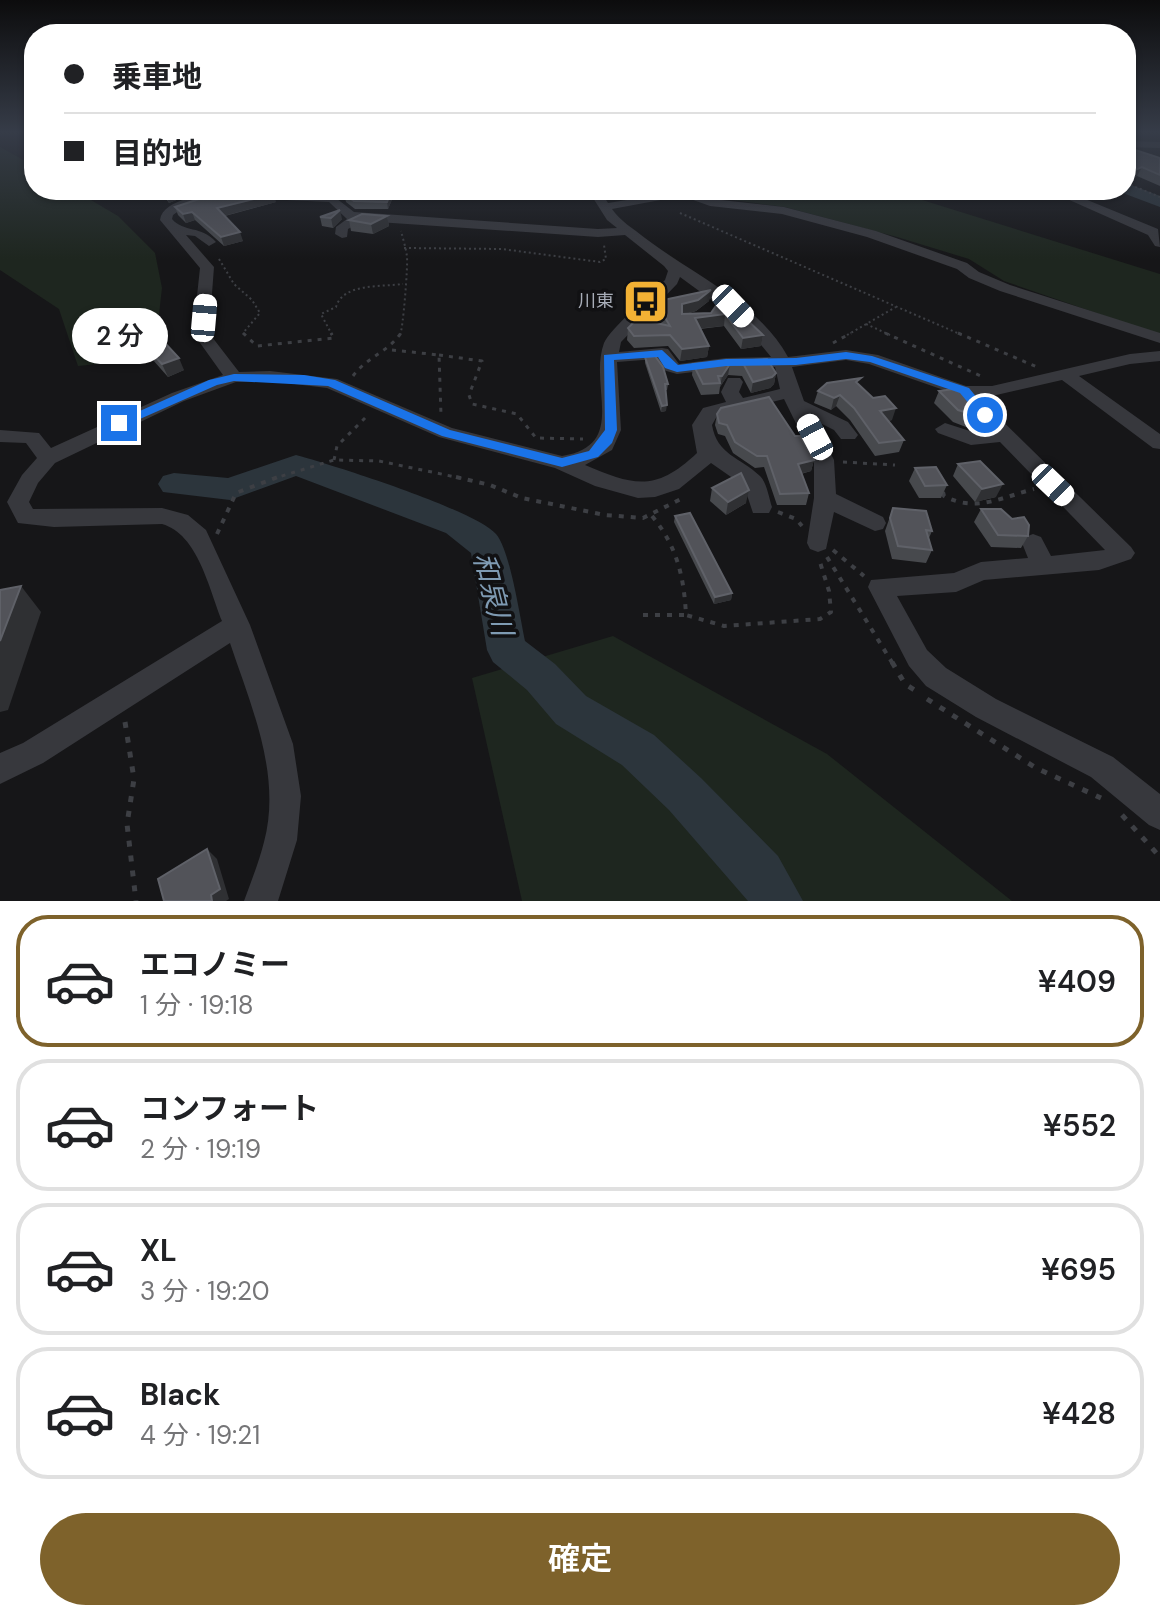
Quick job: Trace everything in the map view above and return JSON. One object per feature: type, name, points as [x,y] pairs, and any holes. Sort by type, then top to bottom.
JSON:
[{"type":"street","points":[[217,200],[174,203],[166,220],[207,267],[201,333],[234,377]]},
{"type":"street","points":[[325,200],[341,200]]},
{"type":"street","points":[[601,200],[625,231],[729,303],[777,354],[824,460],[825,498],[818,540]]},
{"type":"street","points":[[705,200],[784,211],[820,223],[871,234],[962,266],[974,275],[1005,288],[1160,338]]},
{"type":"street","points":[[1078,200],[1153,232],[1160,243]]},
{"type":"street","points":[[335,201],[351,216],[360,217],[603,233],[625,231]]},
{"type":"street","points":[[342,234],[342,227],[360,217]]},
{"type":"street","points":[[176,230],[199,233],[209,242]]},
{"type":"street","points":[[562,463],[594,454],[607,440],[611,430],[608,358],[613,341],[672,281],[675,271],[669,263]]},
{"type":"street","points":[[709,309],[729,303]]},
{"type":"street","points":[[736,351],[821,359],[846,355],[872,359],[964,391],[1006,388],[1130,359],[1160,356]]},
{"type":"street","points":[[608,358],[662,353],[669,366],[677,369],[777,354]]},
{"type":"street","points":[[1062,376],[1160,443]]},
{"type":"street","points":[[261,901],[281,840],[285,796],[278,744],[237,625],[198,536],[180,521],[162,516],[26,517],[18,502],[29,480],[48,458],[178,397],[234,377],[331,383],[444,432],[562,463],[622,489],[648,491],[679,483],[707,455],[702,425],[710,412],[737,405],[798,398],[841,426],[848,435]]},
{"type":"street","points":[[734,382],[730,392],[737,405]]},
{"type":"street","points":[[964,391],[1123,553],[1099,561],[981,571],[956,582],[935,585],[880,587],[918,658],[936,677],[986,708],[1102,767],[1160,814]]},
{"type":"street","points":[[945,429],[971,439],[1005,435]]},
{"type":"street","points":[[0,436],[32,437],[48,458]]},
{"type":"street","points":[[705,440],[719,459],[753,482],[761,507]]},
{"type":"street","points":[[825,498],[875,523]]},
{"type":"street","points":[[1033,543],[1044,567]]},
{"type":"street","points":[[0,769],[33,753],[237,625]]},
{"type":"path","points":[[1136,187],[1160,197]]},
{"type":"path","points":[[680,213],[1062,376]]},
{"type":"path","points":[[334,460],[337,446],[369,413],[352,374],[363,362],[388,349],[404,329],[403,284],[407,258],[398,219]]},
{"type":"path","points":[[404,248],[502,249],[600,262],[606,259],[603,233]]},
{"type":"path","points":[[199,256],[222,260],[234,284],[252,300],[260,313],[243,333],[257,346],[334,338],[321,314],[336,307],[339,297],[348,291],[403,284]]},
{"type":"path","points":[[821,359],[834,342],[898,306]]},
{"type":"path","points":[[866,324],[1006,388]]},
{"type":"path","points":[[388,349],[419,350],[482,361],[469,395],[472,404],[517,414],[536,438],[607,440]]},
{"type":"path","points":[[439,355],[442,360],[438,391],[444,432]]},
{"type":"path","points":[[207,556],[236,493],[334,460],[391,464],[490,485],[522,498],[605,515],[643,518],[691,493]]},
{"type":"path","points":[[824,460],[895,465]]},
{"type":"path","points":[[942,485],[944,496],[960,507],[982,505],[1053,485]]},
{"type":"path","points":[[651,515],[666,531],[675,548],[683,572],[686,615]]},
{"type":"path","points":[[818,540],[880,587]]},
{"type":"path","points":[[643,615],[686,615],[724,626],[820,619],[831,612],[818,540]]},
{"type":"path","points":[[120,699],[134,779],[127,824],[136,901]]},
{"type":"path","points":[[1070,781],[1111,804]]},
{"type":"path","points":[[1120,813],[1160,857]]},
{"type":"shaded area","points":[[0,175],[24,175],[24,200],[91,200],[118,216],[155,253],[162,288],[154,358],[78,366],[59,309],[0,270]]},
{"type":"shaded area","points":[[733,200],[922,200],[1160,274],[1160,335],[1004,281],[969,259],[785,207]]},
{"type":"shaded area","points":[[613,636],[827,754],[1012,901],[522,901],[472,678]]},
{"type":"building","points":[[196,200],[250,200],[217,208],[240,232],[221,237],[192,212],[183,214],[175,207]]},
{"type":"building","points":[[353,200],[388,200],[387,202]]},
{"type":"building","points":[[340,210],[331,218],[320,217]]},
{"type":"building","points":[[362,214],[387,216],[371,224],[349,220]]},
{"type":"building","points":[[711,290],[698,300],[682,304],[682,314],[711,313],[718,303],[727,301],[763,335],[743,338],[725,314],[695,318],[709,346],[682,349],[670,335],[634,336],[628,328],[637,319],[670,326],[659,301]]},
{"type":"building","points":[[164,342],[179,358],[162,364],[147,348]]},
{"type":"building","points":[[655,356],[663,367],[668,384],[665,384],[667,405],[662,406],[645,357]]},
{"type":"building","points":[[767,359],[776,373],[753,382],[744,365],[730,364],[722,376],[718,376],[720,383],[703,384],[693,364]]},
{"type":"building","points":[[861,378],[856,382],[873,398],[885,396],[896,408],[880,411],[904,440],[879,443],[854,408],[840,395],[834,398],[818,391],[827,383]]},
{"type":"building","points":[[962,388],[986,412],[971,414],[958,410],[939,391]]},
{"type":"building","points":[[769,397],[795,436],[800,436],[814,460],[798,464],[809,493],[780,494],[767,456],[757,456],[735,442],[727,425],[719,423],[717,414],[721,408]]},
{"type":"building","points":[[980,461],[1003,484],[982,489],[958,464]]},
{"type":"building","points":[[936,467],[947,485],[925,486],[915,468]]},
{"type":"building","points":[[741,473],[749,490],[728,502],[712,488]]},
{"type":"building","points":[[893,508],[926,511],[932,531],[926,530],[932,550],[898,546],[890,518]]},
{"type":"building","points":[[981,509],[1001,509],[1012,519],[1024,517],[1029,525],[1028,536],[998,535]]},
{"type":"building","points":[[690,513],[732,593],[715,597],[675,516]]},
{"type":"building","points":[[21,586],[0,641],[0,590]]},
{"type":"building","points":[[207,849],[220,889],[211,895],[212,901],[164,901],[158,879]]},
{"type":"waterway","points":[[1136,192],[1160,202]]},
{"type":"waterway","name":"和泉川","points":[[174,484],[230,489],[296,465],[458,524],[484,543],[488,553],[507,650],[541,677],[571,710],[638,750],[685,794],[760,874],[777,901]]},
{"type":"place","name":"川東","points":[[645,301]]},
{"type":"route","points":[[119,423],[213,382],[234,377],[304,379],[331,383],[446,433],[562,463],[580,460],[605,445],[611,430],[608,358],[662,353],[669,366],[677,369],[726,363],[796,362],[846,355],[872,359],[924,380],[964,391],[985,415]]}]
